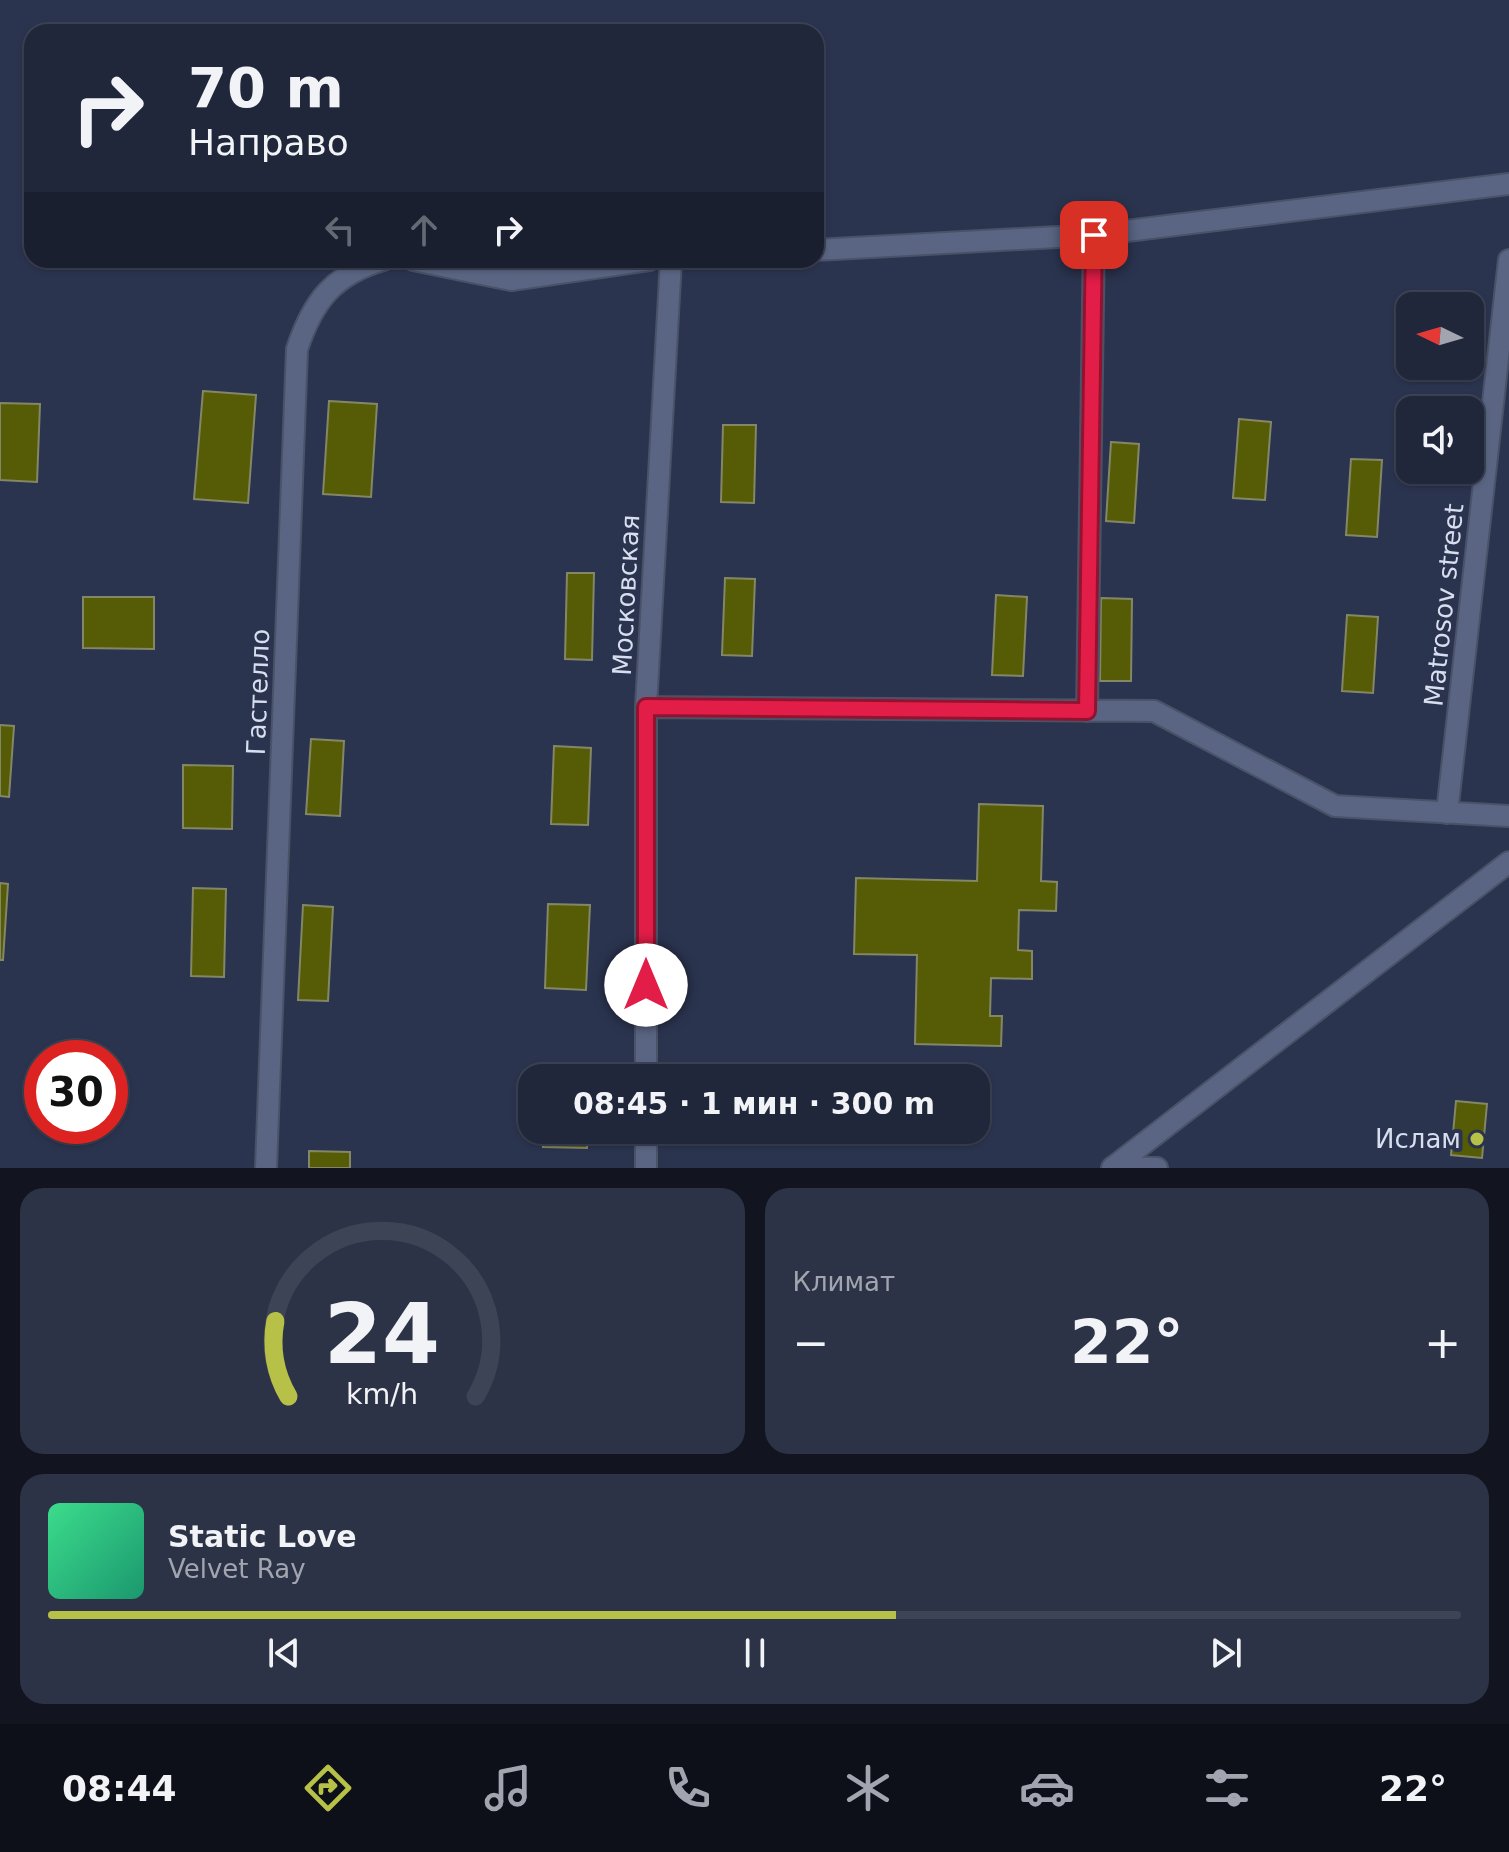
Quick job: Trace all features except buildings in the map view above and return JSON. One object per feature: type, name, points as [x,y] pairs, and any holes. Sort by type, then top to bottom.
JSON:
[{"type":"street","points":[[824,250],[1094,235],[1509,184]]},
{"type":"street","points":[[1087,711],[1094,235]]},
{"type":"street","name":"Matrosov street","points":[[1447,813],[1509,260]]},
{"type":"street","name":"Гастелло","points":[[266,1168],[297,349],[308,317],[332,287],[355,268]]},
{"type":"street","points":[[452,268],[511,280],[594,268]]},
{"type":"street","name":"Московская","points":[[646,1064],[646,707],[671,268]]},
{"type":"street","points":[[646,707],[1154,711],[1335,806],[1509,816]]},
{"type":"street","points":[[1113,1167],[1509,862]]},
{"type":"street","points":[[646,1144],[646,1168]]},
{"type":"street","points":[[1113,1167],[1157,1168]]},
{"type":"place","name":"Ислам","points":[[1477,1139]]},
{"type":"route","points":[[646,985],[646,707],[1087,711],[1094,235]]}]
